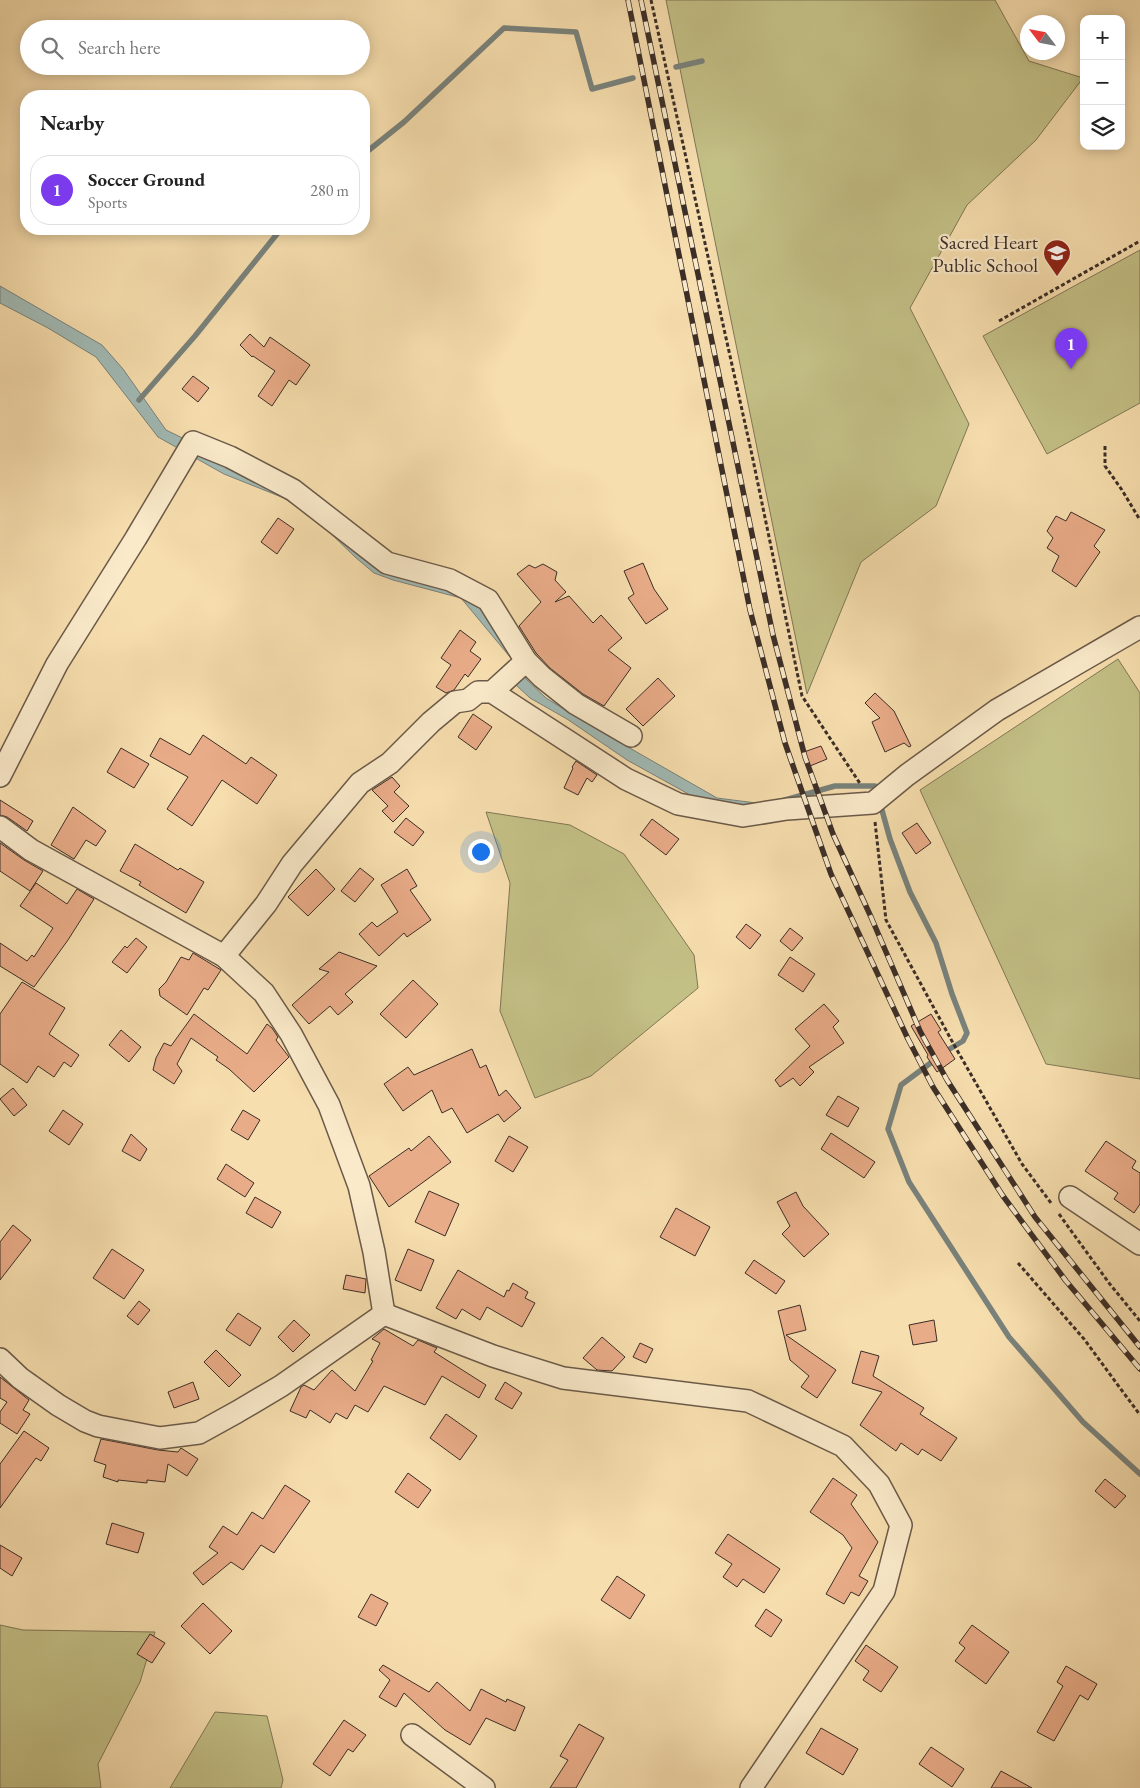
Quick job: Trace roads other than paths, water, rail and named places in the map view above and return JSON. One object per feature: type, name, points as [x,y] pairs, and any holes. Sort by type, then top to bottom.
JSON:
[{"type":"street","points":[[0,776],[57,664],[175,474],[192,442],[230,457],[293,490],[387,562],[450,580],[488,600],[526,661],[542,677],[576,704],[631,736]]},
{"type":"street","points":[[224,956],[266,904],[292,864],[360,783],[390,763],[431,722],[455,702],[468,700],[478,692],[492,692],[626,778],[678,804],[743,816],[778,810],[873,803],[907,775],[997,710],[1140,627]]},
{"type":"street","points":[[492,692],[526,661]]},
{"type":"street","points":[[0,827],[31,850],[224,956],[264,993],[291,1034],[329,1104],[359,1186],[374,1252],[384,1314]]},
{"type":"street","points":[[1060,1206],[1140,1244]]},
{"type":"street","points":[[0,1359],[20,1378],[58,1405],[85,1421],[98,1426],[160,1438],[199,1433],[230,1416],[281,1386],[384,1314]]},
{"type":"street","points":[[384,1314],[493,1356],[563,1378],[748,1401],[843,1446],[880,1484],[901,1525],[884,1591],[751,1788]]},
{"type":"street","points":[[412,1735],[484,1788]]},
{"type":"water","points":[[0,286],[102,345],[123,369],[166,430],[240,466],[325,519],[474,599],[520,658],[526,679],[546,698],[717,798],[764,804],[718,805],[692,796],[627,760],[567,719],[530,698],[516,685],[515,663],[461,598],[374,573],[319,522],[284,498],[224,474],[158,437],[96,357],[48,328],[0,303]]},
{"type":"waterway","points":[[370,149],[404,122],[504,28],[576,32],[592,89],[633,78]]},
{"type":"waterway","points":[[676,67],[702,61]]},
{"type":"waterway","points":[[139,400],[195,336],[276,235]]},
{"type":"waterway","points":[[785,800],[835,786],[875,786],[877,795]]},
{"type":"waterway","points":[[880,803],[890,839],[910,892],[936,943],[967,1033],[963,1041],[943,1053]]},
{"type":"waterway","points":[[936,1059],[901,1085],[888,1129],[909,1182],[1009,1337],[1083,1422],[1140,1474]]},
{"type":"railway","points":[[628,0],[750,610],[785,743],[831,874],[908,1039],[933,1087],[1003,1196],[1066,1281],[1140,1369]]},
{"type":"railway","points":[[641,0],[773,635],[805,757],[833,834],[920,1031],[947,1080],[1035,1217],[1140,1347]]},
{"type":"place","name":"Sacred Heart Public School","points":[[1057,277]]},
{"type":"place","name":"Soccer Ground","points":[[1071,369]]}]
